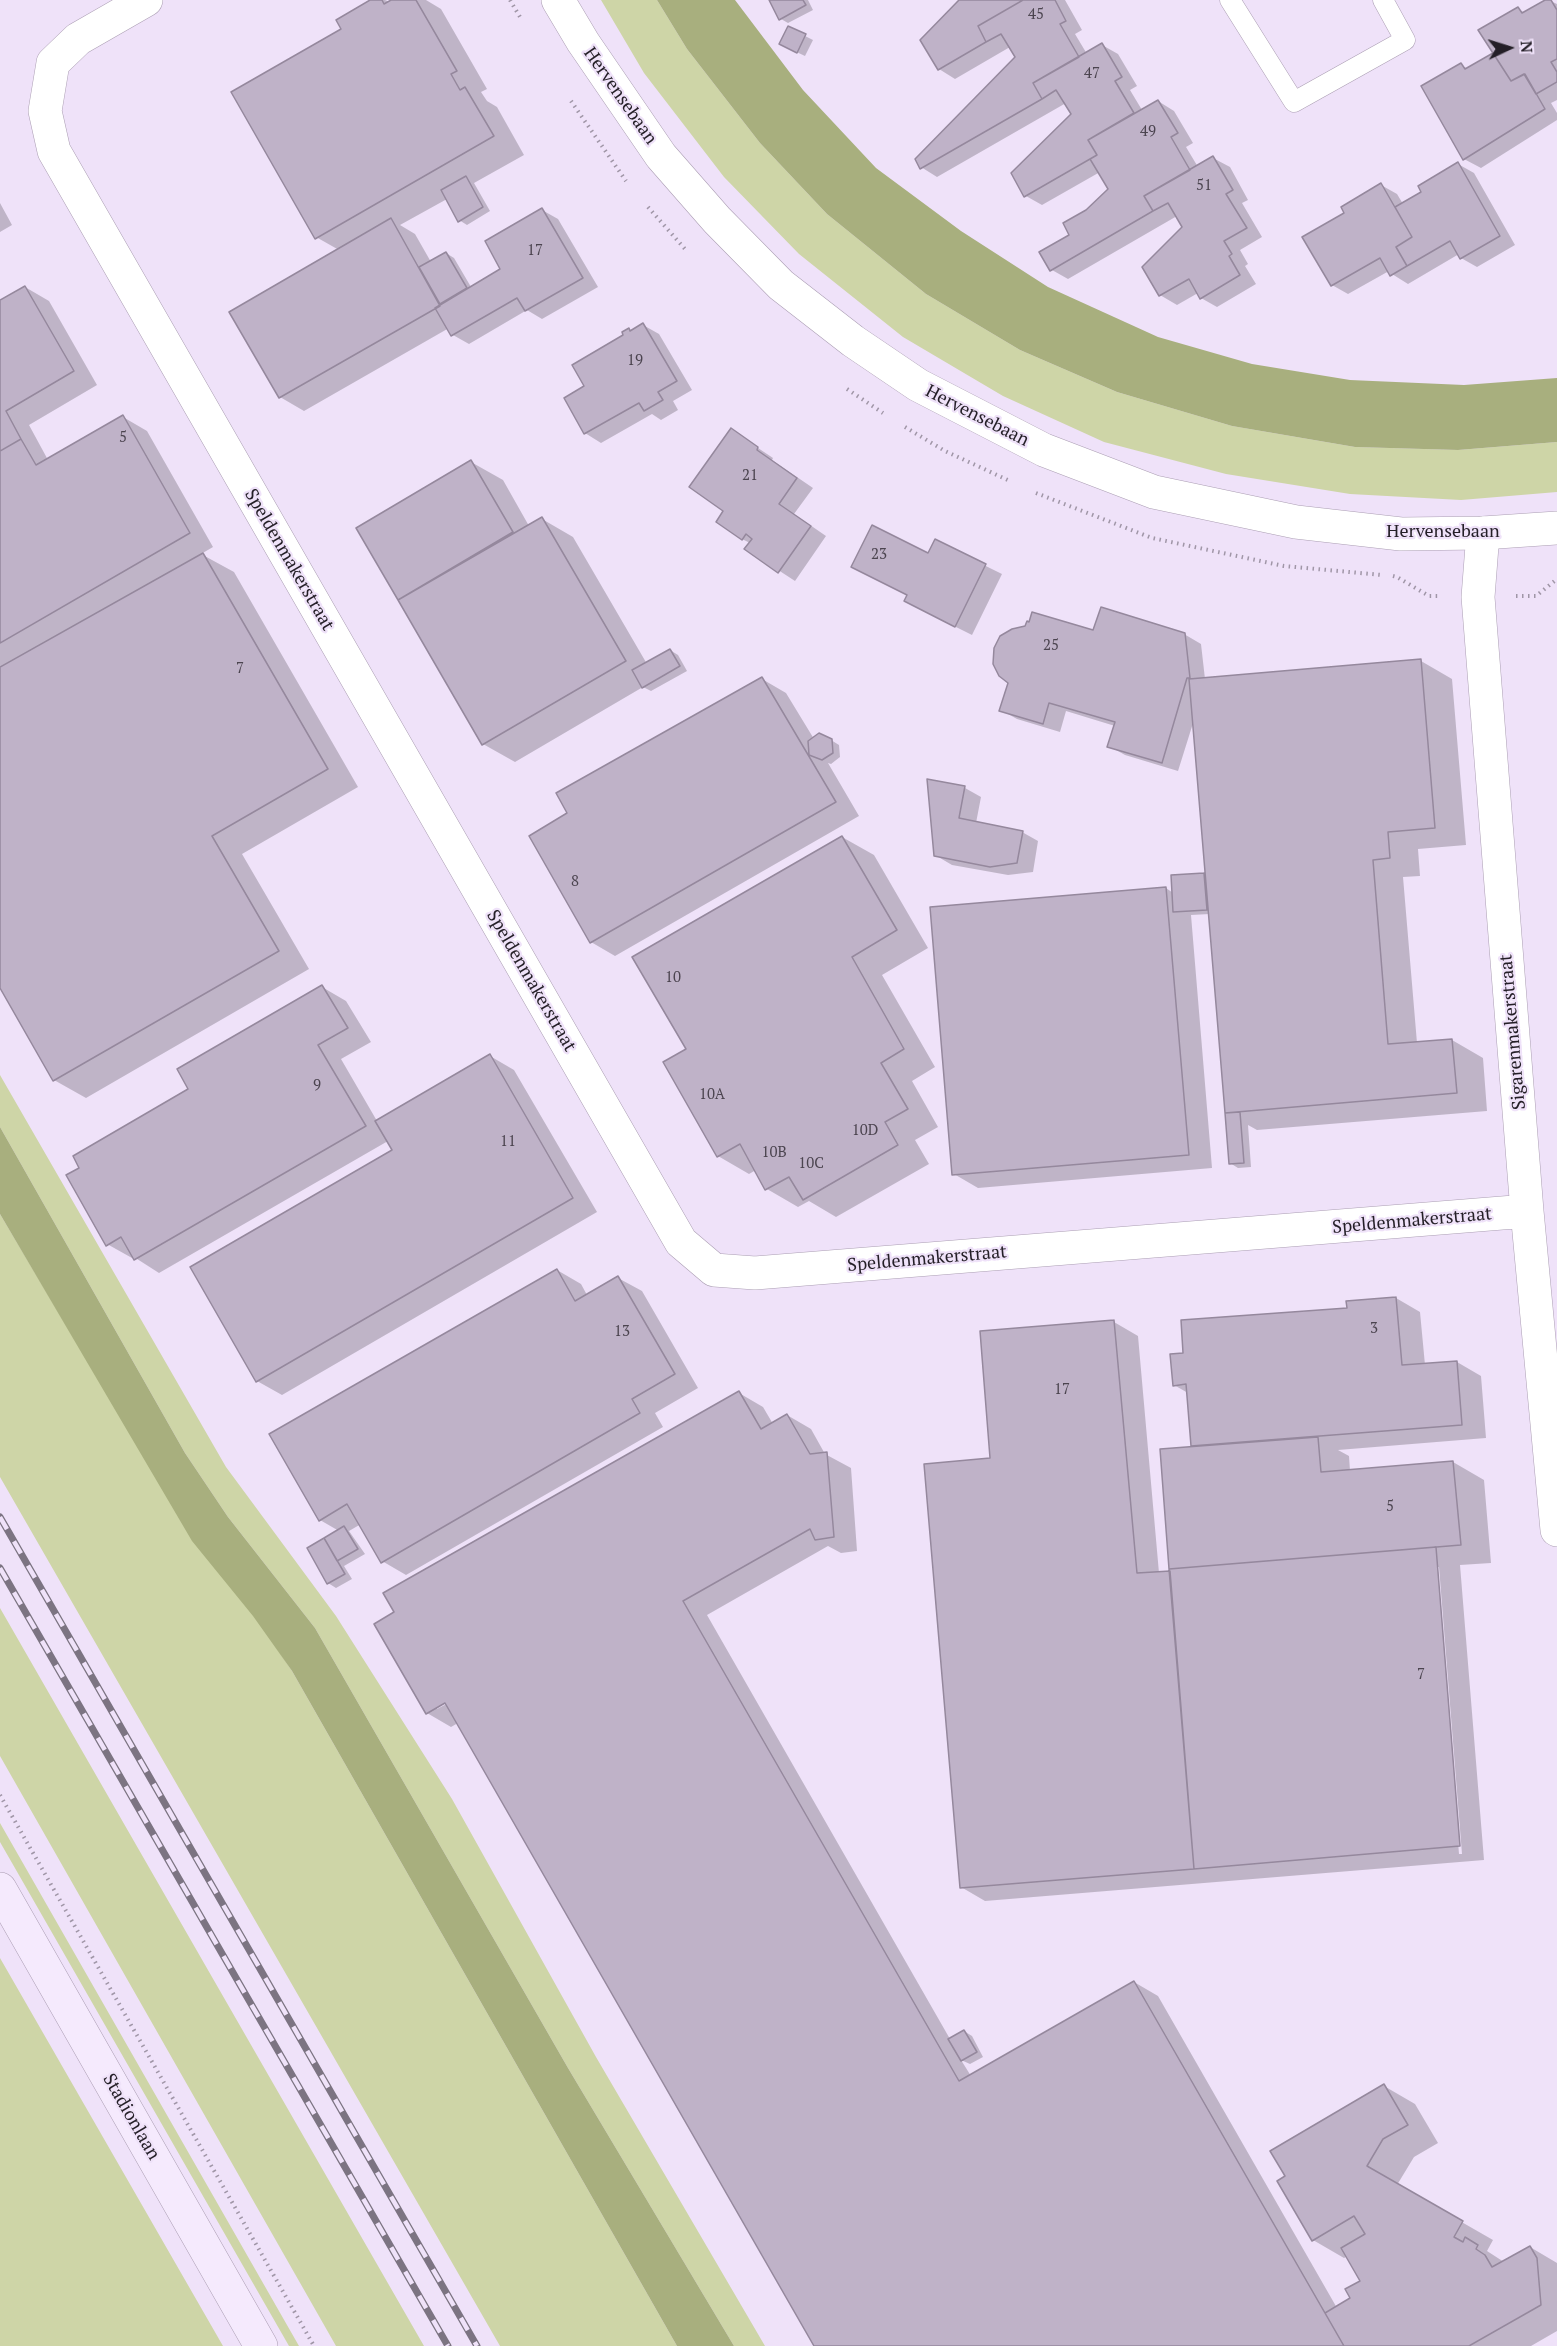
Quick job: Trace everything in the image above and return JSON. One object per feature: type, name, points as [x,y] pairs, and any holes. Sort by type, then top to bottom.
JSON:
[{"type":"main road","name":"Stadionlaan","points":[[0,1889],[261,2346]]},
{"type":"street","name":"Speldenmakerstraat","points":[[146,0],[78,39],[53,63],[45,111],[54,151],[681,1242],[714,1270],[755,1273],[1527,1211]]},
{"type":"street","name":"Hervensebaan","points":[[558,0],[583,42],[661,156],[717,220],[781,285],[853,341],[918,385],[1044,450],[1154,492],[1296,522],[1401,534],[1483,533],[1557,528]]},
{"type":"street","name":"Sigarenmakerstraat","points":[[1483,533],[1478,597],[1527,1211],[1557,1530]]},
{"type":"lane","points":[[1230,0],[1294,102],[1405,40],[1383,0]]},
{"type":"path","points":[[0,1795],[314,2346]]},
{"type":"shaded area","points":[[601,0],[657,0],[687,49],[760,143],[827,214],[926,294],[1020,350],[1117,392],[1232,426],[1355,447],[1458,450],[1557,442],[1557,492],[1461,500],[1350,494],[1226,474],[1104,442],[1003,396],[903,337],[799,254],[724,177],[644,73]]},
{"type":"shaded area","points":[[657,0],[735,0],[803,90],[876,168],[961,231],[1048,287],[1158,337],[1252,364],[1350,380],[1464,385],[1557,378],[1557,442],[1458,450],[1355,447],[1232,426],[1117,392],[1020,350],[926,294],[827,214],[760,143],[687,49]]},
{"type":"shaded area","points":[[0,1075],[226,1467],[336,1616],[452,1799],[596,2057],[765,2346],[734,2346],[568,2068],[315,1628],[228,1517],[185,1453],[0,1127]]},
{"type":"shaded area","points":[[0,1127],[185,1453],[228,1517],[315,1628],[568,2068],[734,2346],[677,2346],[292,1671],[253,1616],[192,1541],[0,1214]]},
{"type":"shaded area","points":[[0,1214],[104,1389],[292,1671],[677,2346],[500,2346],[0,1477]]},
{"type":"shaded area","points":[[0,1608],[424,2346],[336,2346],[0,1756]]},
{"type":"shaded area","points":[[0,1823],[299,2346],[289,2346],[0,1842]]},
{"type":"shaded area","points":[[0,1958],[223,2346],[0,2346]]},
{"type":"building","points":[[370,0],[382,0],[384,4],[391,0],[416,0],[457,71],[451,74],[460,90],[465,87],[494,136],[315,239],[231,92],[341,29],[336,20]]},
{"type":"building","points":[[769,0],[803,0],[806,5],[779,20]]},
{"type":"building","points":[[959,0],[1023,0],[978,26],[986,42],[938,70],[920,40]]},
{"type":"building","points":[[1023,0],[1055,0],[1066,21],[1060,24],[1079,57],[1033,83],[1042,99],[920,169],[915,159],[1015,57],[1001,34],[986,42],[978,26]]},
{"type":"building","points":[[1545,0],[1551,0],[1557,10],[1557,59],[1551,62],[1557,72],[1557,82],[1536,94],[1524,74],[1511,81],[1478,30],[1518,7],[1522,13]]},
{"type":"building","points":[[788,26],[806,34],[797,53],[779,44]]},
{"type":"building","points":[[1102,43],[1122,77],[1115,81],[1134,113],[1088,140],[1097,155],[1024,197],[1011,173],[1071,114],[1056,90],[1042,99],[1033,83]]},
{"type":"building","points":[[1493,53],[1511,81],[1525,74],[1545,109],[1463,160],[1421,86],[1461,63],[1465,69]]},
{"type":"building","points":[[1158,100],[1178,133],[1171,137],[1190,170],[1144,196],[1153,211],[1050,271],[1039,252],[1069,235],[1063,223],[1086,210],[1108,189],[1090,159],[1097,155],[1088,140]]},
{"type":"building","points":[[1213,156],[1233,190],[1226,194],[1247,228],[1224,241],[1232,254],[1229,256],[1240,275],[1200,299],[1189,279],[1159,296],[1142,267],[1182,227],[1168,203],[1153,211],[1144,196]]},
{"type":"building","points":[[1458,162],[1500,236],[1460,259],[1450,241],[1407,266],[1396,247],[1412,237],[1395,207],[1421,192],[1418,186]]},
{"type":"building","points":[[466,176],[483,207],[458,222],[441,190]]},
{"type":"building","points":[[1381,183],[1412,237],[1396,247],[1407,266],[1390,276],[1380,258],[1331,286],[1302,237],[1344,213],[1341,207]]},
{"type":"building","points":[[542,208],[583,278],[525,311],[517,298],[451,336],[435,308],[500,269],[485,241]]},
{"type":"building","points":[[391,218],[440,306],[279,398],[229,312]]},
{"type":"building","points":[[446,252],[467,288],[440,304],[419,267]]},
{"type":"building","points":[[25,286],[74,371],[6,411],[21,439],[0,451],[0,300]]},
{"type":"building","points":[[643,323],[677,381],[658,392],[663,400],[644,411],[639,403],[584,434],[564,398],[584,386],[572,365],[623,335],[622,332],[629,328],[630,331]]},
{"type":"building","points":[[123,415],[190,533],[0,643],[0,451],[21,439],[36,465]]},
{"type":"building","points":[[731,428],[758,447],[757,450],[797,478],[779,504],[811,526],[778,573],[744,549],[752,539],[746,534],[742,540],[716,522],[723,511],[689,487]]},
{"type":"building","points":[[471,460],[513,532],[398,600],[356,528]]},
{"type":"building","points":[[542,517],[626,661],[482,745],[398,600]]},
{"type":"building","points":[[872,525],[928,553],[935,539],[986,564],[955,627],[904,601],[907,595],[851,567]]},
{"type":"building","points":[[203,553],[328,769],[212,836],[279,951],[53,1081],[0,988],[0,667]]},
{"type":"building","points":[[1101,607],[1185,633],[1190,678],[1187,678],[1162,763],[1107,747],[1115,722],[1049,703],[1043,724],[999,711],[1008,683],[999,676],[993,664],[994,648],[1000,636],[1012,629],[1025,626],[1032,612],[1093,630]]},
{"type":"building","points":[[670,649],[680,666],[642,688],[632,670]]},
{"type":"building","points":[[1421,659],[1435,828],[1388,832],[1390,858],[1373,860],[1388,1044],[1452,1039],[1457,1093],[1225,1113],[1189,679]]},
{"type":"building","points":[[762,677],[836,802],[590,943],[529,836],[567,813],[556,793]]},
{"type":"building","points":[[819,733],[832,739],[833,753],[822,760],[809,755],[808,741]]},
{"type":"building","points":[[927,779],[965,786],[959,818],[1023,831],[1017,863],[990,867],[934,856]]},
{"type":"building","points":[[842,836],[897,930],[852,957],[904,1049],[881,1063],[908,1109],[885,1122],[898,1145],[803,1200],[789,1177],[765,1190],[740,1144],[717,1157],[663,1062],[686,1049],[632,957]]},
{"type":"building","points":[[1204,873],[1207,910],[1173,912],[1171,875]]},
{"type":"building","points":[[1166,887],[1189,1155],[952,1175],[930,907]]},
{"type":"building","points":[[322,985],[348,1028],[318,1045],[366,1126],[134,1260],[121,1237],[106,1246],[66,1175],[79,1168],[73,1156],[188,1089],[177,1069]]},
{"type":"building","points":[[490,1054],[573,1198],[256,1382],[190,1267],[392,1150],[375,1121]]},
{"type":"building","points":[[1240,1112],[1244,1163],[1229,1164],[1225,1113]]},
{"type":"building","points":[[557,1269],[575,1301],[618,1276],[675,1374],[632,1399],[640,1413],[381,1563],[347,1504],[319,1521],[269,1434]]},
{"type":"building","points":[[1396,1297],[1402,1365],[1457,1361],[1462,1425],[1191,1446],[1186,1384],[1173,1386],[1170,1354],[1183,1353],[1181,1320],[1347,1308],[1346,1301]]},
{"type":"building","points":[[1114,1320],[1137,1573],[1170,1571],[1194,1869],[960,1888],[924,1464],[990,1458],[980,1331]]},
{"type":"building","points":[[739,1391],[761,1429],[787,1414],[810,1454],[827,1452],[834,1537],[815,1540],[810,1529],[683,1601],[959,2081],[1134,1981],[1344,2346],[814,2346],[445,1703],[426,1714],[374,1624],[394,1612],[383,1593]]},
{"type":"building","points":[[1318,1437],[1321,1472],[1453,1461],[1461,1545],[1169,1569],[1160,1449]]},
{"type":"building","points":[[344,1526],[358,1549],[337,1561],[324,1538]]},
{"type":"building","points":[[324,1538],[345,1574],[327,1584],[307,1548]]},
{"type":"building","points":[[1436,1547],[1460,1846],[1194,1869],[1169,1569]]},
{"type":"building","points":[[964,2030],[977,2052],[961,2061],[948,2039]]},
{"type":"building","points":[[1384,2084],[1408,2125],[1383,2139],[1367,2166],[1463,2221],[1454,2237],[1463,2242],[1465,2237],[1478,2245],[1476,2249],[1485,2255],[1492,2267],[1530,2246],[1537,2258],[1541,2305],[1469,2346],[1344,2346],[1325,2313],[1350,2298],[1345,2289],[1360,2281],[1341,2248],[1365,2234],[1354,2216],[1312,2241],[1277,2181],[1285,2176],[1270,2151]]},
{"type":"railway","points":[[0,1517],[477,2346]]},
{"type":"railway","points":[[0,1568],[448,2346]]}]
